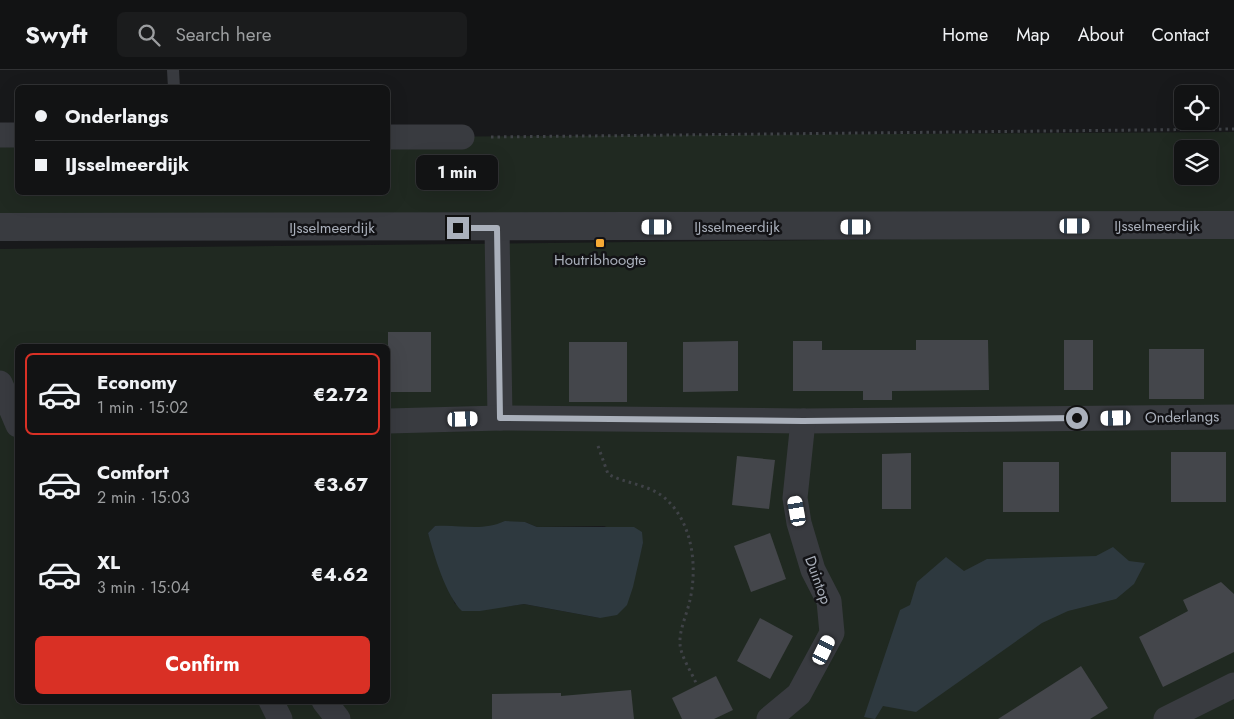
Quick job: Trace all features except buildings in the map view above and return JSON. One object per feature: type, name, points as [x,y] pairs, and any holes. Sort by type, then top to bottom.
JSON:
[{"type":"street","points":[[0,135],[15,135]]},
{"type":"street","points":[[390,137],[462,137]]},
{"type":"street","name":"IJsselmeerdijk","points":[[0,227],[497,228],[1234,225]]},
{"type":"street","points":[[497,228],[500,418]]},
{"type":"street","points":[[0,383],[15,418]]},
{"type":"street","name":"Onderlangs","points":[[390,421],[500,418],[803,421],[1234,417]]},
{"type":"street","name":"Duintop","points":[[769,719],[798,694],[832,633],[829,600],[813,570],[799,523],[795,498],[803,421]]},
{"type":"street","points":[[1166,719],[1234,685]]},
{"type":"street","points":[[272,704],[280,719]]},
{"type":"street","points":[[326,704],[338,719]]},
{"type":"lane","points":[[174,70],[174,85]]},
{"type":"path","points":[[462,137],[1234,129]]},
{"type":"path","points":[[593,419],[596,437],[608,474],[660,495],[673,508],[689,539],[692,552],[692,584],[680,638],[680,647],[696,683]]},
{"type":"shaded area","points":[[1234,132],[1234,212],[0,215],[0,144],[15,143],[15,195],[390,195],[390,137]]},
{"type":"shaded area","points":[[1234,229],[1234,719],[0,719],[0,249],[1001,238]],"holes":[[[525,522],[537,527],[604,526],[643,543],[637,564],[600,618],[524,604],[503,607],[455,604],[428,533],[435,526],[478,529]]]},
{"type":"shaded area","points":[[505,521],[525,522],[537,527],[634,527],[642,532],[643,543],[627,605],[617,615],[600,618],[524,604],[480,611],[462,611],[446,586],[428,533],[435,526],[479,527]]},
{"type":"shaded area","points":[[1113,547],[1129,561],[1145,563],[1134,584],[1116,599],[1068,611],[1042,623],[916,712],[883,706],[875,719],[864,717],[900,610],[910,605],[917,582],[946,557],[964,571],[987,559],[1096,556]]},
{"type":"place","name":"Houtribhoogte","points":[[600,243]]},
{"type":"route","points":[[458,228],[497,228],[500,418],[803,421],[1077,418]]}]
